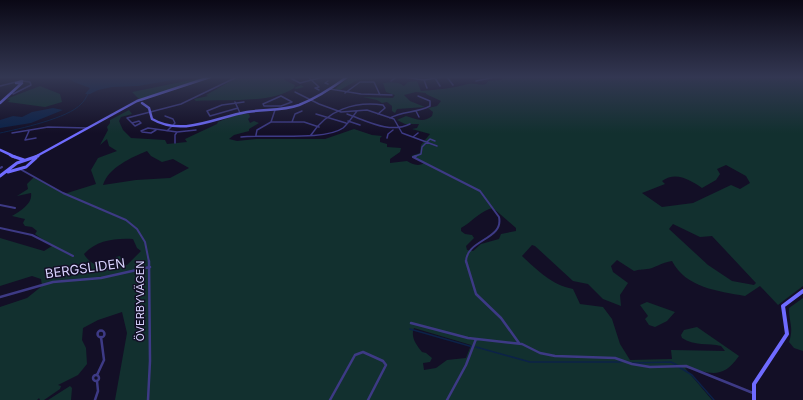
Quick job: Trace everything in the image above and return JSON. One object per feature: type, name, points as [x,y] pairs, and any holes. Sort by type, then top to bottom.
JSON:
[{"type":"street","points":[[0,103],[6,96]]},
{"type":"street","points":[[41,155],[15,164],[0,176],[28,166],[41,155],[89,128],[137,103],[158,96]]},
{"type":"street","points":[[131,123],[127,118],[195,99],[201,96]]},
{"type":"street","points":[[281,96],[292,102],[276,106],[264,106],[262,102],[281,96]]},
{"type":"street","points":[[302,96],[338,110],[367,110],[396,120],[402,133],[437,146]]},
{"type":"street","points":[[143,102],[147,106],[154,121],[172,126],[200,124],[240,113],[274,111],[294,107],[318,96]]},
{"type":"street","points":[[390,118],[399,113],[426,109],[431,104],[428,100],[418,96]]},
{"type":"street","points":[[0,99],[4,98]]},
{"type":"street","points":[[235,102],[240,113]]},
{"type":"street","points":[[238,108],[209,116],[208,110],[235,102],[244,102]]},
{"type":"street","points":[[236,105],[241,102]]},
{"type":"street","points":[[310,135],[326,118],[346,105],[362,103],[383,105],[385,109],[378,114]]},
{"type":"street","points":[[271,122],[276,106]]},
{"type":"street","points":[[292,122],[295,114],[302,111]]},
{"type":"street","points":[[241,137],[256,135],[324,135],[340,130],[358,111]]},
{"type":"street","points":[[416,111],[420,117]]},
{"type":"street","points":[[316,114],[346,123]]},
{"type":"street","points":[[347,114],[394,130]]},
{"type":"street","points":[[165,116],[174,120],[172,126],[167,131]]},
{"type":"street","points":[[348,120],[360,125]]},
{"type":"street","points":[[256,135],[257,130],[271,122],[307,123],[319,127]]},
{"type":"street","points":[[387,138],[388,134],[394,130],[406,128],[410,124]]},
{"type":"street","points":[[12,133],[52,127],[89,128]]},
{"type":"street","points":[[156,130],[151,133],[141,131],[148,128],[177,132],[196,130]]},
{"type":"street","points":[[29,130],[25,140],[36,138]]},
{"type":"street","points":[[175,143],[175,135],[177,132]]},
{"type":"street","points":[[413,137],[418,133]]},
{"type":"street","points":[[435,141],[430,139],[421,148],[421,154],[413,157],[480,191],[499,217],[500,222],[497,231],[471,248],[466,257],[466,264],[476,294],[501,318],[519,344]]},
{"type":"street","points":[[0,150],[31,163]]},
{"type":"street","points":[[10,155],[25,160],[46,152]]},
{"type":"street","points":[[14,157],[16,160],[15,164]]},
{"type":"street","points":[[28,166],[28,171],[31,173]]},
{"type":"street","points":[[12,167],[16,170]]},
{"type":"street","name":"ÖVERBYVÄGEN","points":[[20,169],[31,173],[63,193],[121,217],[133,226],[145,242],[150,267],[150,361],[148,400]]},
{"type":"street","points":[[0,205],[15,208]]},
{"type":"street","points":[[0,228],[32,235],[73,256]]},
{"type":"street","name":"BERGSLIDEN","points":[[0,297],[53,282],[101,278],[150,267]]},
{"type":"street","points":[[754,400],[754,384],[787,334],[787,327],[782,313],[783,306],[803,291]]},
{"type":"street","points":[[411,324],[476,339],[519,344],[540,353],[555,356],[608,357],[632,364],[650,367],[686,366],[754,393]]},
{"type":"street","points":[[95,400],[98,391],[96,380],[92,380],[97,375],[104,360],[102,337]]},
{"type":"street","points":[[447,400],[466,364],[476,339]]},
{"type":"street","points":[[330,400],[355,355],[362,352],[383,361],[386,365],[368,400]]},
{"type":"green space","points":[[15,96],[60,96],[62,102],[45,107],[8,102],[10,100],[6,99]]},
{"type":"green space","points":[[136,96],[152,96],[145,98],[139,99]]},
{"type":"green space","points":[[208,96],[274,96],[246,100],[196,101],[194,99]]},
{"type":"green space","points":[[395,96],[405,96],[410,101],[425,107],[397,109],[395,113],[392,111],[392,106],[387,102],[382,103],[377,100],[363,97],[393,98]]},
{"type":"green space","points":[[430,96],[803,96],[803,286],[778,305],[760,286],[745,296],[714,290],[694,283],[678,270],[672,261],[649,269],[634,271],[617,260],[611,266],[613,272],[628,283],[620,295],[621,306],[603,299],[588,284],[573,281],[535,246],[532,245],[522,256],[539,272],[558,284],[573,289],[580,304],[603,307],[612,319],[620,344],[630,360],[672,359],[671,350],[725,351],[721,346],[691,342],[682,338],[681,335],[684,330],[697,327],[739,356],[733,364],[721,372],[709,373],[685,368],[712,400],[115,400],[127,333],[122,312],[98,320],[83,328],[82,340],[86,348],[87,364],[78,375],[58,385],[61,386],[60,389],[44,400],[40,400],[39,398],[37,400],[0,400],[0,307],[27,298],[42,286],[41,279],[32,276],[0,286],[0,238],[44,251],[52,246],[35,234],[37,231],[32,227],[25,226],[23,223],[25,219],[12,216],[28,204],[31,193],[17,196],[28,189],[27,184],[34,177],[64,194],[96,184],[91,170],[98,158],[117,151],[109,146],[107,139],[100,145],[108,130],[107,127],[110,120],[129,110],[132,114],[121,117],[119,121],[123,130],[131,138],[165,140],[167,144],[187,142],[185,139],[217,124],[218,122],[240,113],[249,114],[250,117],[248,119],[250,123],[254,121],[259,123],[249,129],[249,131],[234,135],[229,139],[237,141],[256,139],[325,139],[354,129],[372,135],[382,136],[380,138],[380,142],[387,144],[387,147],[401,148],[400,152],[390,159],[390,163],[407,161],[420,165],[424,163],[411,156],[420,153],[421,145],[430,134],[412,129],[417,128],[419,124],[405,124],[397,120],[406,116],[419,120],[429,118],[432,116],[433,112],[428,108],[437,106],[441,101]],"holes":[[[147,151],[151,156],[162,162],[173,159],[189,168],[170,178],[136,180],[103,185],[110,173],[115,168]],[[726,165],[746,176],[750,183],[740,189],[731,185],[693,203],[662,207],[642,193],[665,184],[662,181],[672,177],[683,178],[702,188],[716,180],[720,174],[717,169]],[[493,208],[516,228],[516,231],[501,234],[499,239],[481,244],[473,251],[467,250],[466,246],[474,238],[472,235],[465,234],[461,231],[461,228],[489,209]],[[673,224],[700,237],[712,236],[756,283],[754,285],[732,281],[708,265],[669,229]],[[133,239],[137,248],[141,251],[127,265],[124,265],[120,256],[116,257],[113,262],[106,267],[96,265],[87,259],[84,254],[89,249],[100,243],[113,240]],[[414,328],[471,345],[466,358],[447,360],[436,368],[424,370],[423,363],[430,362],[432,358],[426,353],[422,352],[416,344],[413,338]]]},
{"type":"green space","points":[[803,298],[803,351],[794,348],[789,342],[791,329],[789,308]]},
{"type":"green space","points":[[647,302],[675,312],[667,321],[655,327],[649,325],[645,319],[648,316],[640,305]]},
{"type":"green space","points":[[70,386],[72,388],[71,400],[48,400]]},
{"type":"water","points":[[53,108],[63,110],[31,123],[0,128],[0,120],[13,116],[22,117],[32,112]]},
{"type":"waterway","points":[[0,133],[19,129],[66,114],[82,103],[87,96]]},
{"type":"waterway","points":[[410,329],[473,347]]},
{"type":"waterway","points":[[476,347],[530,362],[621,362]]},
{"type":"waterway","points":[[632,363],[671,362],[677,365]]},
{"type":"waterway","points":[[679,367],[692,375],[714,400]]}]
